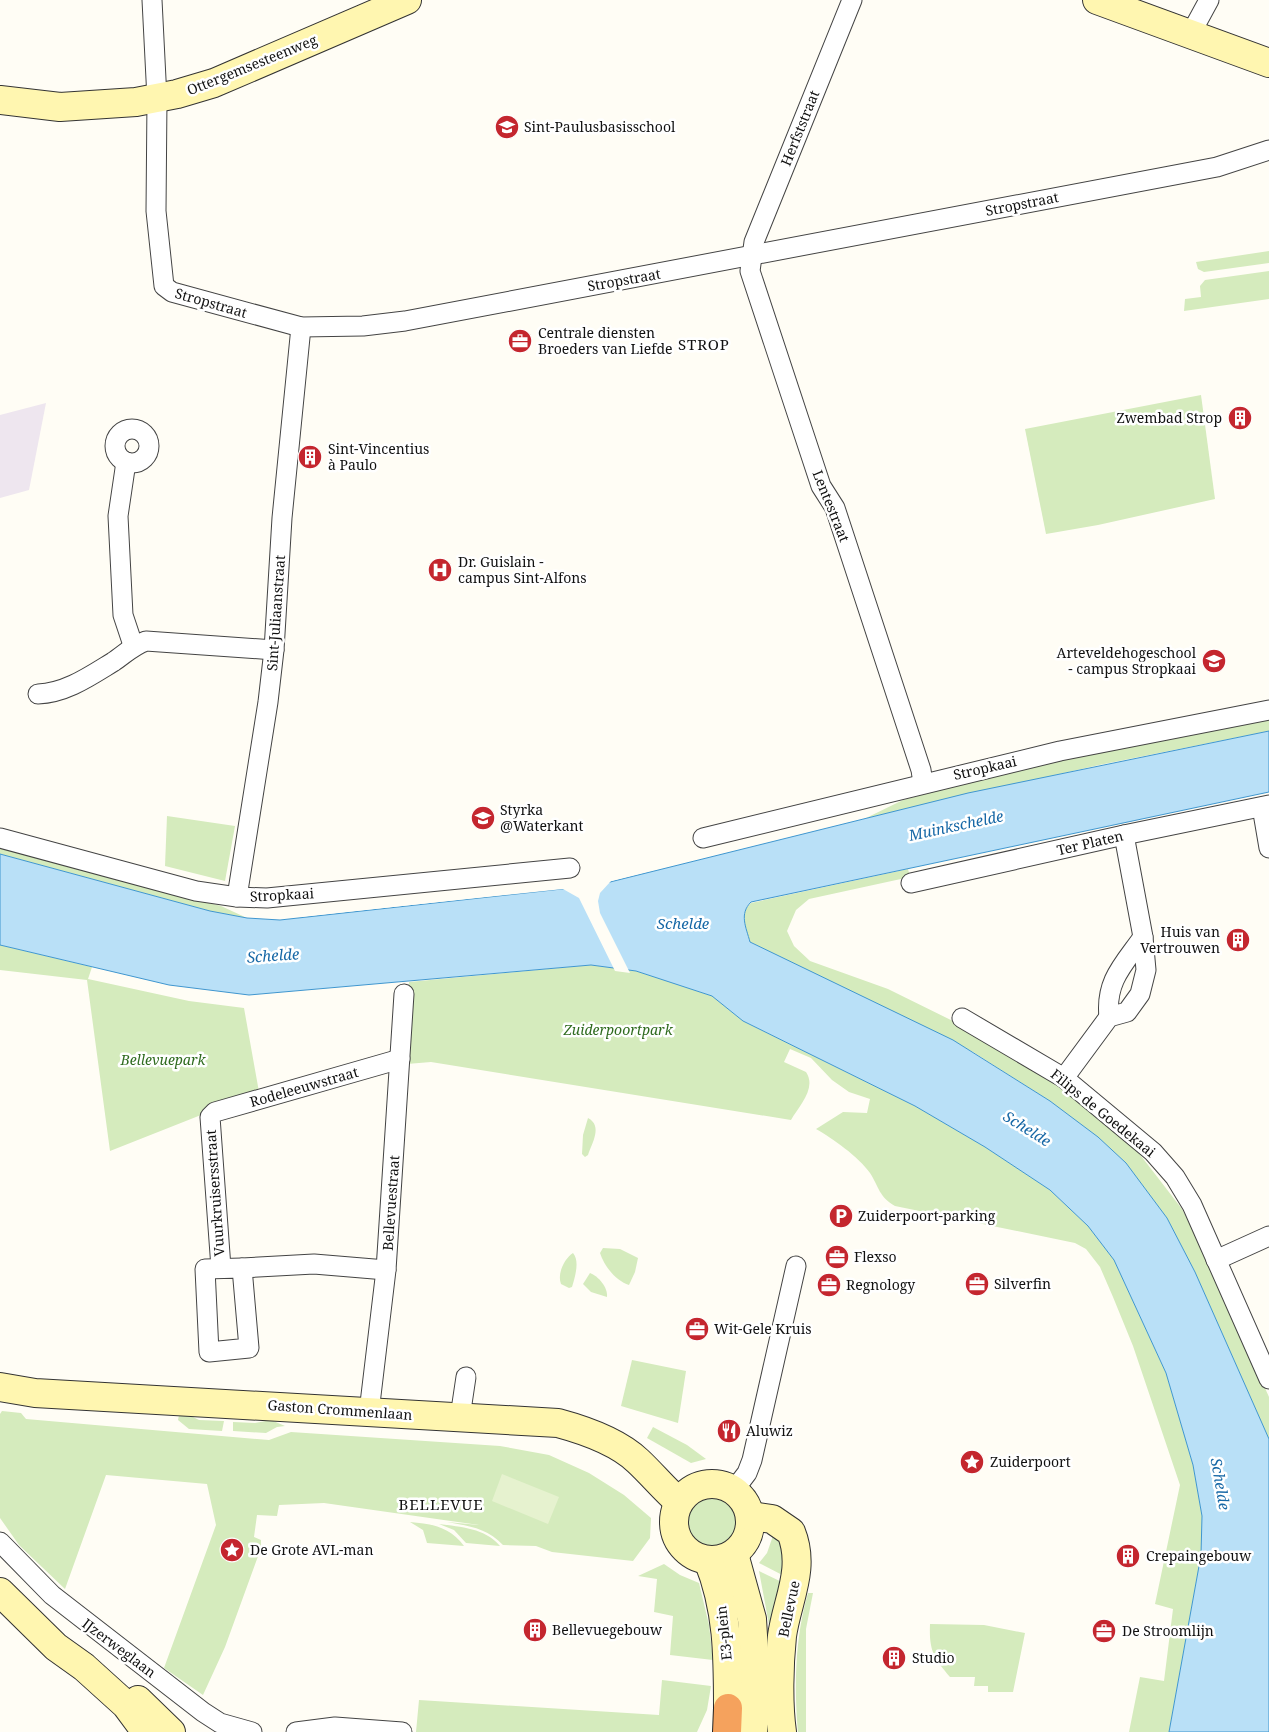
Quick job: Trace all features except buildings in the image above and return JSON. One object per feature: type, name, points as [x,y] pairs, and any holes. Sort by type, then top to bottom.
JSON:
[{"type":"street","points":[[152,0],[157,99]]},
{"type":"street","name":"Ottergemsesteenweg","points":[[0,100],[60,107],[157,99],[214,82],[407,0]]},
{"type":"street","name":"Herfststraat","points":[[751,257],[754,242],[852,0]]},
{"type":"street","points":[[1097,0],[1139,7],[1190,35],[1269,63]]},
{"type":"street","points":[[1190,35],[1209,0]]},
{"type":"street","name":"Stropstraat","points":[[157,99],[156,211],[164,286],[172,292],[301,328],[363,326],[405,321],[751,257],[1217,167],[1269,150]]},
{"type":"street","name":"Lentestraat","points":[[751,257],[750,271],[821,486],[835,508],[921,770],[923,783]]},
{"type":"street","name":"Sint-Juliaanstraat","points":[[237,897],[268,702],[274,650],[282,518],[301,328]]},
{"type":"street","points":[[126,462],[118,516],[123,615],[133,645]]},
{"type":"street","points":[[38,694],[64,691],[115,661],[133,645],[146,641],[274,650]]},
{"type":"street","name":"Stropkaai","points":[[703,838],[1060,751],[1269,710]]},
{"type":"street","points":[[1265,806],[1269,848]]},
{"type":"street","name":"Ter Platen","points":[[911,883],[1124,835],[1265,806]]},
{"type":"street","points":[[1064,1078],[1109,1017],[1127,1012],[1140,994],[1146,970],[1143,937],[1124,835]]},
{"type":"street","name":"Stropkaai","points":[[0,838],[196,891],[237,897],[267,898],[570,868]]},
{"type":"street","points":[[1109,1017],[1108,1005],[1111,983],[1143,937]]},
{"type":"street","name":"Bellevuestraat","points":[[369,1412],[386,1270],[404,994]]},
{"type":"street","name":"Filips de Goedekaai","points":[[962,1018],[1064,1078],[1153,1152],[1175,1177],[1192,1205],[1269,1379]]},
{"type":"street","name":"Rodeleeuwstraat","points":[[210,1117],[215,1112],[400,1059]]},
{"type":"street","name":"Vuurkruisersstraat","points":[[210,1117],[221,1268]]},
{"type":"street","points":[[1216,1260],[1269,1236]]},
{"type":"street","points":[[242,1268],[314,1264],[386,1270]]},
{"type":"street","points":[[701,1485],[685,1494],[679,1502],[674,1513],[676,1536],[688,1552],[721,1557],[747,1537],[750,1516],[745,1502],[734,1490],[747,1473],[752,1460],[796,1266]]},
{"type":"street","name":"Vuurkruisersstraat","points":[[221,1268],[242,1268],[249,1348],[209,1352],[205,1269],[221,1268]]},
{"type":"street","points":[[460,1417],[466,1377]]},
{"type":"street","name":"Gaston Crommenlaan","points":[[0,1387],[35,1393],[538,1421],[567,1425],[591,1433],[637,1459],[661,1465],[701,1485],[718,1484],[734,1490]]},
{"type":"street","name":"Gaston Crommenlaan","points":[[0,1396],[35,1393]]},
{"type":"street","name":"Gaston Crommenlaan","points":[[637,1459],[679,1502]]},
{"type":"street","name":"Bellevue","points":[[750,1516],[772,1519],[791,1532],[798,1560],[795,1584],[782,1638],[782,1732]]},
{"type":"street","name":"IJzerweglaan","points":[[0,1542],[52,1595],[125,1653],[212,1718],[242,1731],[252,1732]]},
{"type":"street","points":[[721,1557],[752,1619],[753,1732]]},
{"type":"street","name":"E3-plein","points":[[721,1557],[716,1580],[727,1630],[724,1724]]},
{"type":"street","points":[[0,1592],[56,1647],[84,1667],[126,1705],[146,1732]]},
{"type":"street","points":[[84,1667],[115,1681],[133,1695],[171,1732]]},
{"type":"street","points":[[296,1732],[336,1727],[402,1732]]},
{"type":"shaded area","points":[[46,403],[29,490],[0,498],[0,415]]},
{"type":"green space","points":[[1269,251],[1269,263],[1204,272],[1198,269],[1196,262]]},
{"type":"green space","points":[[1269,271],[1269,299],[1184,311],[1185,299],[1201,297],[1200,286],[1205,280]]},
{"type":"green space","points":[[1201,395],[1215,499],[1098,525],[1046,534],[1025,429]]},
{"type":"green space","points":[[1269,717],[1269,731],[1099,765],[864,819],[903,800],[1007,772]]},
{"type":"green space","points":[[167,816],[235,826],[225,881],[165,866]]},
{"type":"green space","points":[[0,846],[221,906],[247,918],[210,911],[0,854]]},
{"type":"green space","points":[[908,869],[910,877],[809,899],[796,910],[787,931],[794,946],[810,961],[888,989],[961,1025],[1059,1087],[1109,1124],[1138,1152],[1182,1209],[1210,1264],[1269,1397],[1269,1439],[1195,1272],[1167,1218],[1126,1163],[1098,1137],[1050,1101],[973,1052],[750,942],[744,916],[747,907],[751,903]]},
{"type":"green space","name":"Bellevuepark","points":[[0,945],[92,967],[88,979],[189,1001],[244,1008],[259,1092],[110,1151],[87,980],[0,970]]},
{"type":"green space","name":"Zuiderpoortpark","points":[[591,965],[636,971],[712,996],[743,1021],[915,1106],[985,1147],[1050,1190],[1088,1226],[1114,1260],[1166,1373],[1193,1465],[1202,1516],[1201,1555],[1169,1732],[1129,1732],[1140,1677],[1164,1681],[1173,1609],[1155,1604],[1180,1485],[1133,1346],[1100,1267],[1086,1249],[1075,1243],[895,1206],[890,1203],[882,1195],[870,1173],[852,1154],[816,1129],[843,1112],[867,1113],[870,1099],[849,1092],[832,1080],[811,1058],[790,1049],[784,1062],[806,1072],[809,1078],[806,1097],[791,1120],[431,1062],[407,1064],[409,982]]},
{"type":"green space","points":[[588,1118],[595,1125],[596,1130],[588,1155],[585,1157],[582,1154],[583,1135]]},
{"type":"green space","points":[[603,1248],[620,1249],[638,1258],[635,1272],[629,1285],[615,1277],[608,1268],[600,1253]]},
{"type":"green space","points":[[573,1253],[576,1260],[576,1269],[572,1287],[569,1288],[561,1284],[560,1276],[564,1263]]},
{"type":"green space","points":[[590,1273],[602,1282],[606,1289],[607,1297],[591,1292],[583,1284]]},
{"type":"green space","points":[[632,1360],[686,1371],[678,1423],[621,1406]]},
{"type":"green space","points":[[2,1411],[21,1413],[26,1419],[269,1440],[291,1432],[500,1446],[549,1455],[589,1473],[624,1495],[651,1518],[650,1538],[633,1561],[552,1552],[536,1546],[503,1545],[484,1531],[447,1522],[479,1525],[324,1503],[279,1505],[277,1516],[257,1515],[254,1537],[261,1540],[261,1548],[225,1647],[203,1695],[164,1668],[216,1525],[207,1484],[106,1475],[65,1589],[19,1545],[0,1518],[0,1414]]},
{"type":"green space","points":[[179,1415],[191,1416],[199,1420],[224,1421],[222,1431],[189,1429],[178,1420]]},
{"type":"green space","points":[[271,1420],[285,1426],[277,1427],[266,1433],[233,1431],[233,1422],[255,1423]]},
{"type":"green space","points":[[653,1427],[687,1445],[706,1459],[691,1463],[647,1438]]},
{"type":"green space","points":[[502,1474],[559,1497],[548,1524],[492,1501]]},
{"type":"green space","points":[[714,1496],[728,1500],[736,1508],[740,1522],[736,1536],[728,1544],[714,1548],[700,1544],[692,1536],[688,1522],[692,1508],[700,1500]]},
{"type":"green space","points":[[410,1522],[426,1524],[447,1531],[464,1546],[427,1543],[423,1530]]},
{"type":"green space","points":[[439,1524],[472,1529],[487,1535],[500,1546],[466,1543],[454,1530]]},
{"type":"green space","points":[[775,1530],[779,1533],[788,1578],[759,1563],[767,1553]]},
{"type":"green space","points":[[664,1564],[680,1575],[699,1583],[709,1625],[713,1660],[670,1655],[673,1616],[654,1612],[657,1579],[638,1576]]},
{"type":"green space","points":[[759,1571],[786,1584],[770,1630]]},
{"type":"green space","points":[[808,1593],[813,1593],[806,1629],[806,1732],[798,1732],[796,1697],[798,1644]]},
{"type":"green space","points":[[930,1624],[984,1625],[1025,1633],[1013,1692],[988,1692],[988,1686],[974,1686],[975,1677],[950,1677],[933,1653],[930,1640]]},
{"type":"green space","points":[[662,1680],[711,1686],[707,1710],[697,1732],[416,1732],[419,1700],[659,1715]]},
{"type":"water","name":"Schelde","points":[[1269,731],[1269,792],[751,902],[744,916],[750,942],[953,1040],[1050,1101],[1098,1137],[1126,1163],[1167,1218],[1195,1272],[1269,1439],[1269,1732],[1169,1732],[1201,1555],[1202,1516],[1193,1465],[1166,1373],[1114,1260],[1088,1226],[1050,1190],[985,1147],[915,1106],[743,1021],[712,996],[636,971],[591,965],[249,995],[169,985],[0,945],[0,854],[210,911],[247,918],[280,920],[598,885],[968,793]]},
{"type":"pier","points":[[849,820],[611,881],[600,893],[598,901],[600,913],[630,973],[615,971],[579,898],[563,889],[299,917],[291,916],[598,883]]},
{"type":"place","name":"Sint-Paulusbasisschool","points":[[507,127]]},
{"type":"place","name":"Centrale diensten Broeders van Liefde","points":[[520,341]]},
{"type":"place","name":"Zwembad Strop","points":[[1240,418]]},
{"type":"place","name":"Sint-Vincentius à Paulo","points":[[310,457]]},
{"type":"place","name":"Dr. Guislain - campus Sint-Alfons","points":[[440,570]]},
{"type":"place","name":"Arteveldehogeschool - campus Stropkaai","points":[[1214,661]]},
{"type":"place","name":"Styrka @Waterkant","points":[[483,818]]},
{"type":"place","name":"Huis van Vertrouwen","points":[[1238,940]]},
{"type":"place","name":"Zuiderpoort-parking","points":[[841,1216]]},
{"type":"place","name":"Flexso","points":[[837,1257]]},
{"type":"place","name":"Silverfin","points":[[977,1284]]},
{"type":"place","name":"Regnology","points":[[829,1285]]},
{"type":"place","name":"Wit-Gele Kruis","points":[[697,1329]]},
{"type":"place","name":"Aluwiz","points":[[729,1431]]},
{"type":"place","name":"Zuiderpoort","points":[[972,1462]]},
{"type":"place","name":"De Grote AVL-man","points":[[232,1550]]},
{"type":"place","name":"Crepaingebouw","points":[[1128,1556]]},
{"type":"place","name":"Bellevuegebouw","points":[[535,1630]]},
{"type":"place","name":"De Stroomlijn","points":[[1104,1631]]},
{"type":"place","name":"Studio","points":[[894,1658]]},
{"type":"district","name":"STROP","points":[[704,345]]},
{"type":"district","name":"BELLEVUE","points":[[441,1505]]},
{"type":"water label","name":"Muinkschelde","points":[[956,826]]}]
